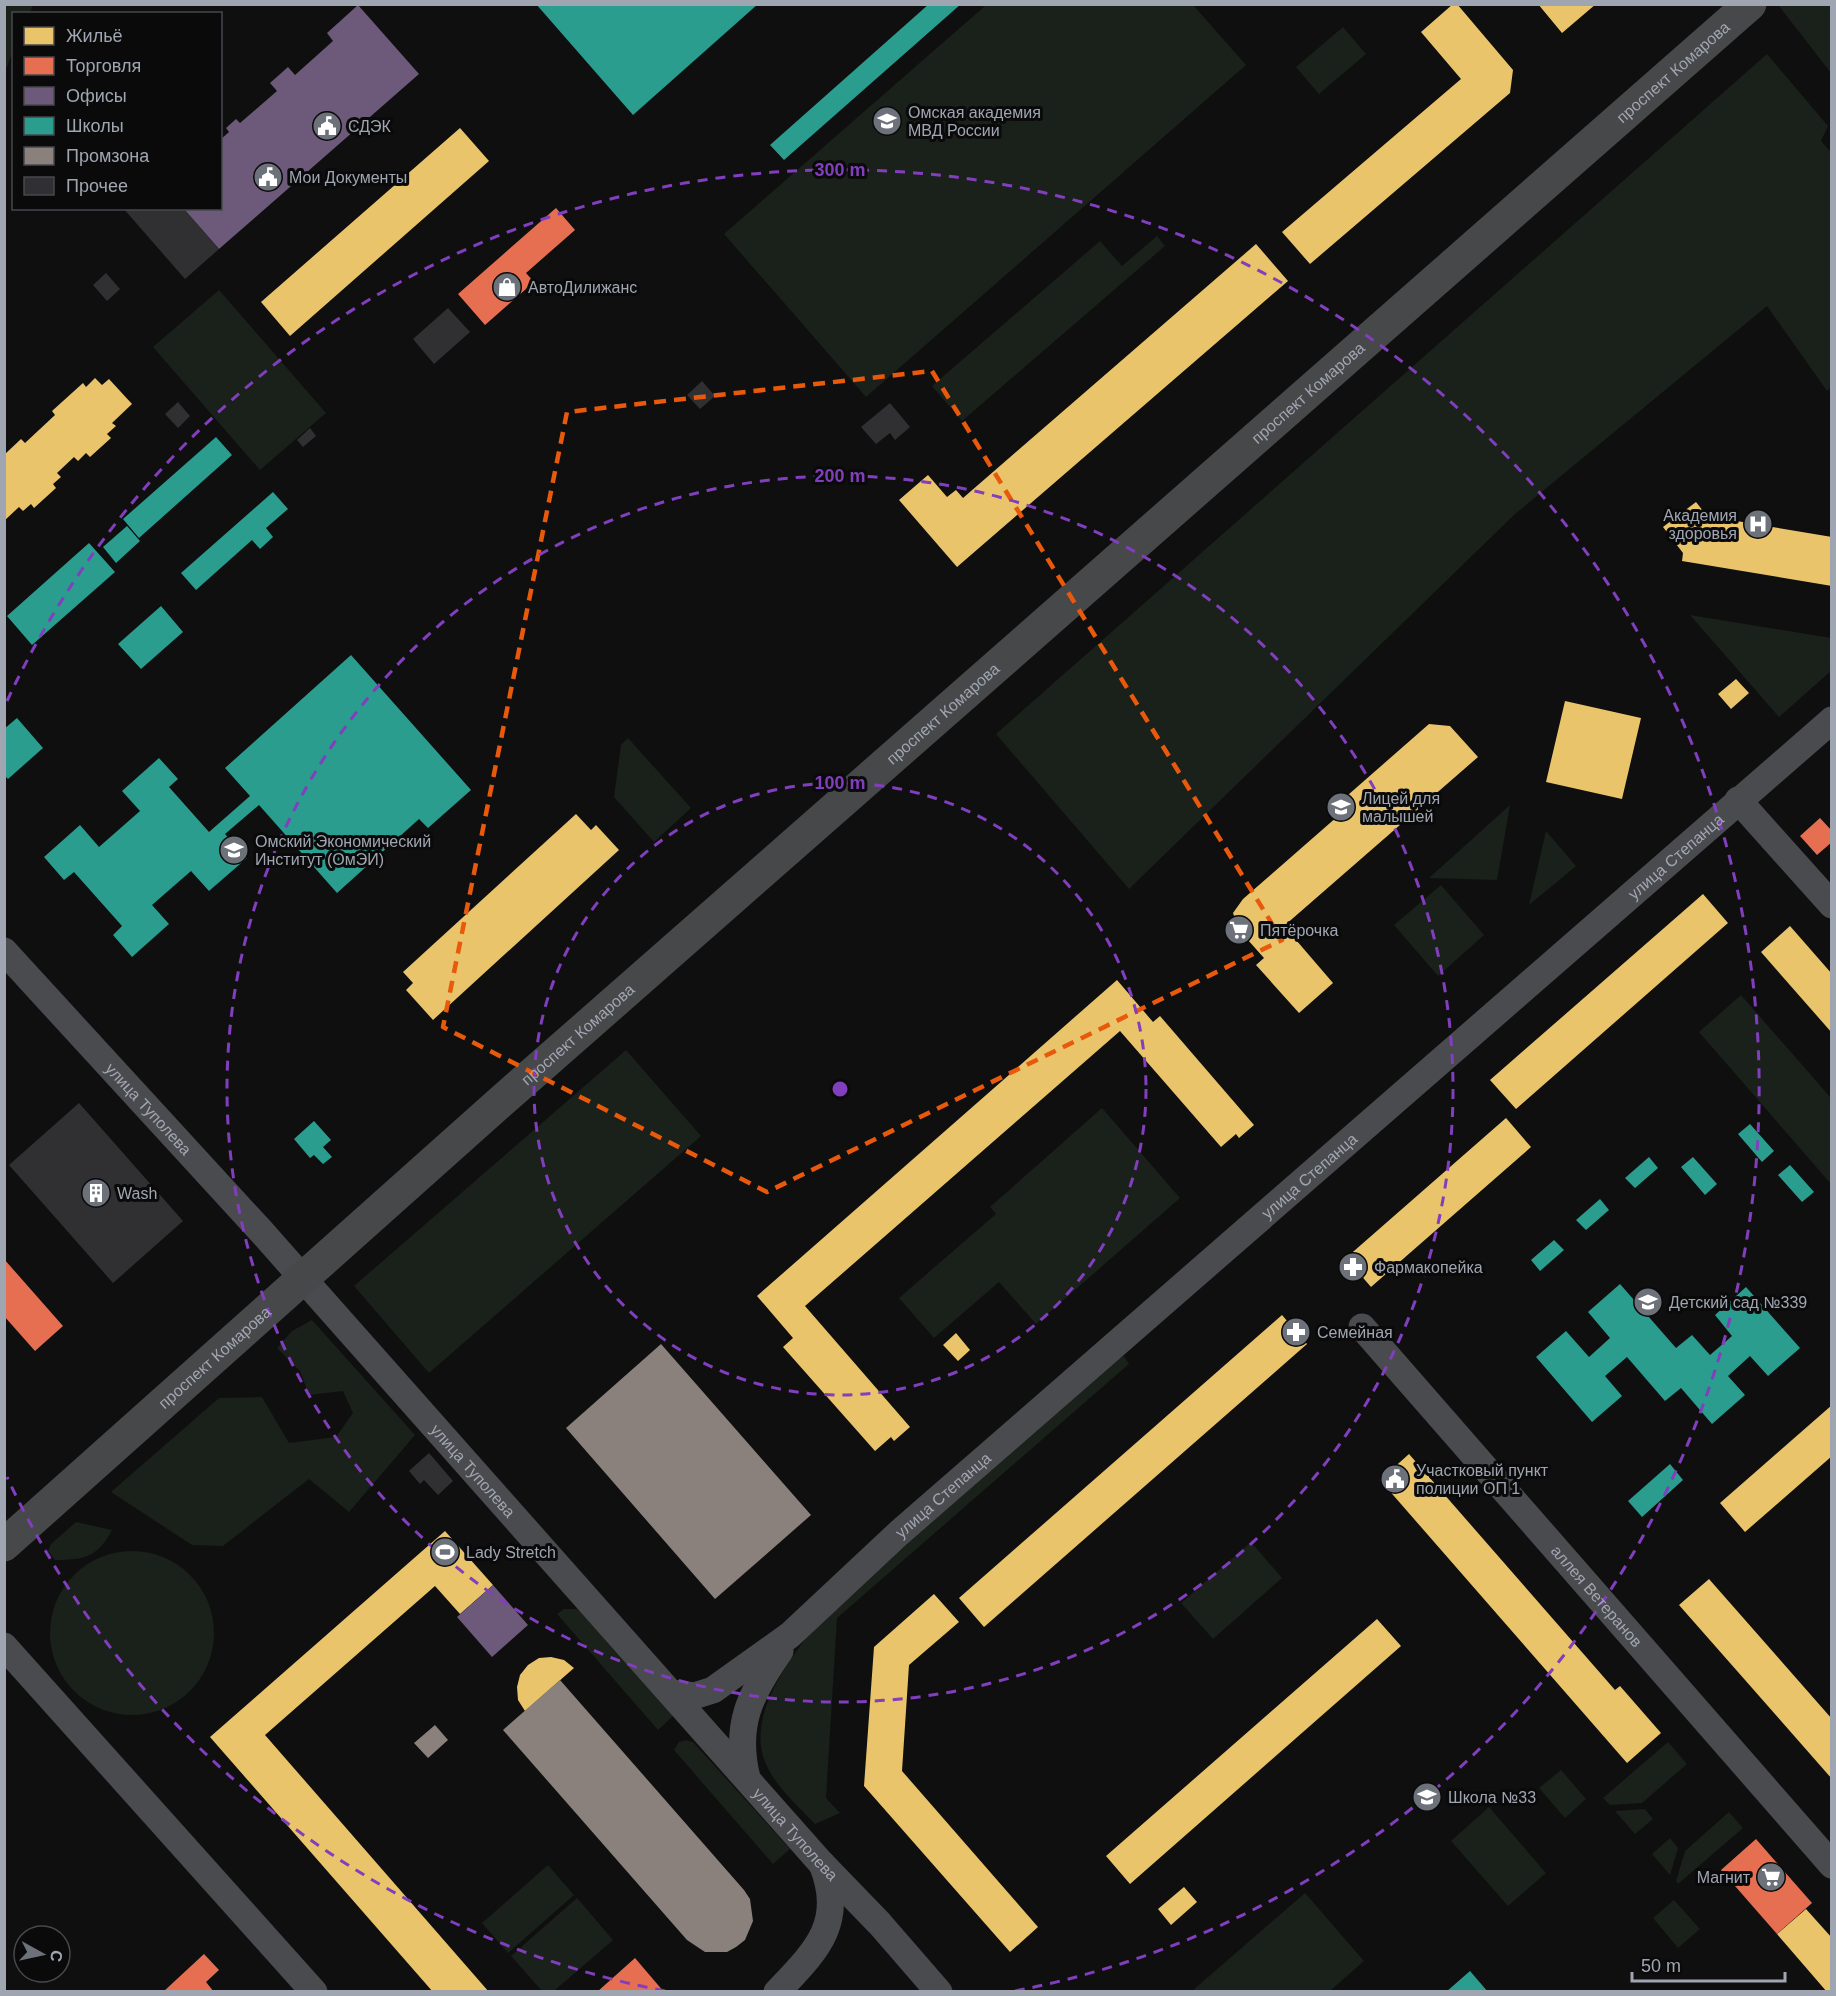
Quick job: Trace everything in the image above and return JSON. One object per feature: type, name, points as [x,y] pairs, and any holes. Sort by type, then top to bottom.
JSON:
[{"type":"main road","name":"проспект Комарова","points":[[4,1545],[505,1097],[1750,4]]},
{"type":"street","name":"улица Степанца","points":[[671,1693],[694,1696],[713,1690],[790,1635],[899,1533],[1832,720]]},
{"type":"street","points":[[1738,800],[1832,905]]},
{"type":"street","name":"улица Туполева","points":[[4,951],[304,1279],[821,1863],[880,1924],[939,1992]]},
{"type":"street","name":"аллея Ветеранов","points":[[1362,1327],[1832,1865]]},
{"type":"street","name":"улица Степанца","points":[[747,1778],[741,1737],[746,1709],[759,1681],[790,1635]]},
{"type":"street","points":[[4,1647],[314,1992]]},
{"type":"street","points":[[777,1992],[817,1948],[826,1932],[831,1914],[831,1896],[821,1863]]},
{"type":"street","points":[[826,1932],[837,1923],[852,1919],[866,1919],[880,1924]]},
{"type":"highlighted area","points":[[932,371],[1282,940],[767,1192],[443,1027],[567,412]]},
{"type":"shaded area","points":[[5,4],[33,5],[30,12],[12,12],[12,54],[5,72]]},
{"type":"shaded area","points":[[986,5],[1193,5],[1246,65],[866,397],[724,234]]},
{"type":"shaded area","points":[[1831,5],[1831,73],[1779,6]]},
{"type":"shaded area","points":[[1343,27],[1366,54],[1319,94],[1296,67]]},
{"type":"shaded area","points":[[1767,54],[1828,126],[1821,141],[1832,153],[1831,387],[1827,391],[1767,306],[1515,514],[1129,889],[996,734]]},
{"type":"shaded area","points":[[1157,236],[1165,246],[962,421],[932,386],[1100,241],[1122,266]]},
{"type":"shaded area","points":[[219,290],[326,413],[260,470],[153,347]]},
{"type":"shaded area","points":[[1690,615],[1831,638],[1831,671],[1779,717]]},
{"type":"shaded area","points":[[628,738],[691,808],[654,842],[614,797],[621,745]]},
{"type":"shaded area","points":[[1510,805],[1497,880],[1429,878]]},
{"type":"shaded area","points":[[1546,831],[1576,866],[1529,905]]},
{"type":"shaded area","points":[[1441,885],[1484,935],[1438,976],[1394,925]]},
{"type":"shaded area","points":[[1741,995],[1831,1098],[1831,1184],[1699,1032]]},
{"type":"shaded area","points":[[626,1050],[701,1136],[429,1373],[354,1286]]},
{"type":"shaded area","points":[[1102,1108],[1180,1198],[1036,1324],[999,1282],[934,1338],[899,1298],[996,1214],[990,1207]]},
{"type":"shaded area","points":[[312,1320],[415,1435],[349,1512],[309,1479],[223,1546],[192,1545],[111,1492],[219,1398],[262,1397],[289,1443],[336,1437],[353,1413],[343,1391],[309,1395],[300,1371],[277,1348],[292,1331]]},
{"type":"shaded area","points":[[1124,1356],[1129,1364],[837,1618],[826,1798],[840,1813],[815,1824],[773,1777],[764,1759],[760,1740],[762,1719],[769,1699],[791,1659],[830,1609],[1104,1368]]},
{"type":"shaded area","points":[[76,1522],[112,1530],[101,1546],[89,1555],[82,1558],[55,1560],[48,1551],[51,1544]]},
{"type":"shaded area","points":[[1251,1542],[1282,1578],[1213,1639],[1181,1603]]},
{"type":"shaded area","points":[[132,1551],[163,1557],[190,1575],[208,1602],[214,1633],[208,1664],[190,1691],[163,1709],[132,1715],[101,1709],[74,1691],[56,1664],[50,1633],[56,1602],[74,1575],[101,1557]]},
{"type":"shaded area","points":[[564,1609],[577,1609],[587,1617],[673,1716],[658,1730],[557,1614]]},
{"type":"shaded area","points":[[686,1740],[693,1742],[790,1849],[773,1864],[674,1750],[679,1742]]},
{"type":"shaded area","points":[[1668,1742],[1687,1764],[1642,1803],[1610,1805],[1603,1798]]},
{"type":"shaded area","points":[[1561,1770],[1586,1799],[1565,1818],[1539,1788]]},
{"type":"shaded area","points":[[1489,1807],[1546,1873],[1508,1906],[1451,1841]]},
{"type":"shaded area","points":[[1645,1809],[1653,1819],[1635,1834],[1615,1811]]},
{"type":"shaded area","points":[[1729,1812],[1743,1828],[1678,1884],[1676,1881],[1685,1851]]},
{"type":"shaded area","points":[[1670,1838],[1678,1848],[1670,1875],[1652,1854]]},
{"type":"shaded area","points":[[548,1865],[574,1895],[508,1953],[482,1923]]},
{"type":"shaded area","points":[[1305,1893],[1364,1961],[1330,1991],[1192,1991]]},
{"type":"shaded area","points":[[577,1898],[613,1940],[554,1991],[542,1991],[511,1956]]},
{"type":"shaded area","points":[[1674,1900],[1700,1929],[1678,1948],[1653,1918]]},
{"type":"building: Жильё","points":[[1453,4],[1457,4],[1513,70],[1510,93],[1310,264],[1282,232],[1461,79],[1421,32]]},
{"type":"building: Жильё","points":[[1538,4],[1596,4],[1562,33]]},
{"type":"building: Жильё","points":[[460,128],[489,161],[290,336],[261,302]]},
{"type":"building: Жильё","points":[[1256,244],[1288,281],[957,567],[899,500],[928,475],[947,497],[956,490],[963,498]]},
{"type":"building: Жильё","points":[[95,378],[102,385],[109,379],[132,404],[112,423],[116,426],[107,434],[111,438],[90,457],[86,453],[78,461],[74,457],[57,473],[61,477],[53,484],[56,488],[34,508],[31,504],[23,511],[19,507],[4,521],[4,455],[21,439],[25,443],[55,415],[52,411],[83,383],[86,387]]},
{"type":"building: Жильё","points":[[1696,502],[1707,516],[1832,537],[1832,586],[1682,561],[1683,553],[1663,527]]},
{"type":"building: Жильё","points":[[1736,679],[1749,693],[1731,709],[1718,694]]},
{"type":"building: Жильё","points":[[1565,701],[1641,718],[1622,799],[1546,782]]},
{"type":"building: Жильё","points":[[1429,724],[1450,726],[1478,757],[1284,926],[1333,983],[1299,1013],[1256,965],[1264,958],[1239,930],[1233,913],[1243,899],[1338,816],[1332,809]]},
{"type":"building: Жильё","points":[[576,814],[591,830],[596,825],[619,850],[433,1020],[406,990],[413,983],[403,972]]},
{"type":"building: Жильё","points":[[1703,894],[1728,923],[1516,1109],[1490,1080]]},
{"type":"building: Жильё","points":[[1790,926],[1832,974],[1832,1033],[1761,952]]},
{"type":"building: Жильё","points":[[1117,980],[1153,1022],[1160,1016],[1254,1125],[1239,1138],[1236,1134],[1221,1147],[1120,1031],[805,1306],[910,1427],[894,1441],[891,1437],[875,1451],[783,1347],[793,1338],[757,1296]]},
{"type":"building: Жильё","points":[[1506,1118],[1531,1147],[1371,1287],[1346,1258]]},
{"type":"building: Жильё","points":[[1282,1315],[1307,1344],[984,1627],[959,1598]]},
{"type":"building: Жильё","points":[[956,1333],[970,1350],[958,1361],[943,1345]]},
{"type":"building: Жильё","points":[[1832,1405],[1832,1456],[1745,1532],[1720,1503]]},
{"type":"building: Жильё","points":[[1409,1454],[1615,1690],[1620,1686],[1661,1733],[1627,1763],[1380,1480]]},
{"type":"building: Жильё","points":[[445,1531],[493,1585],[460,1614],[435,1586],[265,1735],[489,1992],[433,1992],[210,1737]]},
{"type":"building: Жильё","points":[[1709,1579],[1832,1719],[1832,1779],[1679,1605]]},
{"type":"building: Жильё","points":[[934,1594],[959,1622],[909,1665],[902,1771],[1038,1927],[1010,1952],[864,1786],[874,1647]]},
{"type":"building: Жильё","points":[[1377,1619],[1401,1646],[1130,1884],[1106,1856]]},
{"type":"building: Жильё","points":[[551,1657],[564,1660],[574,1668],[525,1711],[518,1700],[517,1687],[520,1675],[528,1665],[539,1658]]},
{"type":"building: Жильё","points":[[1184,1887],[1197,1902],[1171,1925],[1158,1909]]},
{"type":"building: Жильё","points":[[1806,1909],[1832,1938],[1832,1992],[1827,1992],[1777,1934]]},
{"type":"building: Торговля","points":[[556,208],[575,230],[526,273],[534,282],[485,325],[458,294]]},
{"type":"building: Торговля","points":[[1820,818],[1832,831],[1832,842],[1817,855],[1800,836]]},
{"type":"building: Торговля","points":[[4,1259],[63,1326],[35,1351],[4,1316]]},
{"type":"building: Торговля","points":[[1756,1839],[1812,1903],[1777,1934],[1721,1870]]},
{"type":"building: Торговля","points":[[204,1954],[219,1970],[206,1982],[214,1992],[163,1992]]},
{"type":"building: Торговля","points":[[635,1958],[664,1992],[597,1992]]},
{"type":"building: Офисы","points":[[358,5],[419,74],[219,249],[185,210],[222,210],[222,138],[229,132],[226,128],[236,119],[240,123],[277,91],[270,83],[288,67],[295,75],[333,41],[327,33]]},
{"type":"building: Офисы","points":[[493,1585],[528,1625],[492,1657],[457,1617]]},
{"type":"building: Школы","points":[[536,4],[758,4],[633,115]]},
{"type":"building: Школы","points":[[929,4],[961,4],[784,160],[770,145]]},
{"type":"building: Школы","points":[[216,437],[232,455],[139,538],[123,519]]},
{"type":"building: Школы","points":[[273,492],[288,509],[266,528],[273,537],[260,549],[252,540],[196,590],[181,573]]},
{"type":"building: Школы","points":[[127,526],[140,541],[116,563],[103,547]]},
{"type":"building: Школы","points":[[89,543],[115,572],[32,645],[7,616]]},
{"type":"building: Школы","points":[[161,606],[183,632],[141,669],[118,644]]},
{"type":"building: Школы","points":[[351,655],[471,790],[428,828],[419,819],[337,893],[259,805],[225,834],[247,858],[209,891],[191,871],[152,905],[169,924],[132,957],[113,935],[122,926],[74,872],[64,880],[44,857],[80,825],[99,847],[140,811],[122,791],[159,758],[178,779],[169,787],[209,832],[250,796],[225,768]]},
{"type":"building: Школы","points":[[17,718],[43,748],[8,779],[4,775],[4,729]]},
{"type":"building: Школы","points":[[314,1121],[331,1140],[323,1147],[332,1157],[323,1164],[314,1155],[310,1158],[294,1139]]},
{"type":"building: Школы","points":[[1750,1124],[1774,1151],[1762,1162],[1738,1134]]},
{"type":"building: Школы","points":[[1649,1157],[1658,1168],[1635,1188],[1625,1178]]},
{"type":"building: Школы","points":[[1693,1157],[1717,1184],[1705,1195],[1681,1167]]},
{"type":"building: Школы","points":[[1790,1165],[1814,1192],[1802,1202],[1778,1175]]},
{"type":"building: Школы","points":[[1600,1199],[1609,1210],[1586,1230],[1576,1220]]},
{"type":"building: Школы","points":[[1554,1240],[1564,1250],[1540,1271],[1531,1260]]},
{"type":"building: Школы","points":[[1620,1284],[1676,1348],[1692,1335],[1710,1355],[1732,1336],[1715,1315],[1746,1287],[1800,1348],[1768,1376],[1750,1356],[1728,1376],[1745,1395],[1712,1424],[1681,1388],[1665,1401],[1627,1357],[1605,1376],[1622,1396],[1592,1422],[1536,1357],[1566,1331],[1589,1357],[1610,1338],[1588,1312]]},
{"type":"building: Школы","points":[[1670,1464],[1683,1480],[1642,1517],[1628,1501]]},
{"type":"building: Школы","points":[[1470,1971],[1488,1992],[1446,1992]]},
{"type":"building: Промзона","points":[[661,1344],[811,1515],[715,1599],[566,1428]]},
{"type":"building: Промзона","points":[[560,1680],[750,1899],[753,1921],[745,1940],[736,1947],[727,1952],[705,1952],[687,1940],[503,1730]]},
{"type":"building: Промзона","points":[[435,1725],[448,1740],[428,1758],[414,1743]]},
{"type":"building: Прочее","points":[[125,210],[185,210],[219,249],[185,279]]},
{"type":"building: Прочее","points":[[106,273],[120,289],[107,301],[93,285]]},
{"type":"building: Прочее","points":[[448,308],[470,332],[434,364],[413,339]]},
{"type":"building: Прочее","points":[[702,381],[715,396],[700,409],[687,395]]},
{"type":"building: Прочее","points":[[178,402],[190,416],[178,428],[165,414]]},
{"type":"building: Прочее","points":[[890,403],[910,427],[895,440],[890,433],[876,444],[861,427]]},
{"type":"building: Прочее","points":[[310,428],[316,436],[303,447],[297,440]]},
{"type":"building: Прочее","name":"Wash","points":[[79,1103],[183,1221],[113,1283],[9,1165]]},
{"type":"building: Прочее","points":[[429,1453],[453,1481],[438,1495],[424,1480],[420,1484],[409,1471]]},
{"type":"place","name":"Омская академия МВД России","points":[[887,121]]},
{"type":"place","name":"СДЭК","points":[[327,126]]},
{"type":"place","name":"Мои Документы","points":[[268,177]]},
{"type":"place","name":"АвтоДилижанс","points":[[507,287]]},
{"type":"place","name":"Академия здоровья","points":[[1758,524]]},
{"type":"place","name":"Лицей для малышей","points":[[1341,807]]},
{"type":"place","name":"Омский Экономический Институт (ОмЭИ)","points":[[234,850]]},
{"type":"place","name":"Пятёрочка","points":[[1239,930]]},
{"type":"place","name":"Wash","points":[[96,1193]]},
{"type":"place","name":"Фармакопейка","points":[[1353,1267]]},
{"type":"place","name":"Детский сад №339","points":[[1648,1302]]},
{"type":"place","name":"Семейная","points":[[1296,1332]]},
{"type":"place","name":"Участковый пункт полиции ОП 1","points":[[1395,1479]]},
{"type":"place","name":"Lady Stretch","points":[[445,1552]]},
{"type":"place","name":"Школа №33","points":[[1427,1797]]},
{"type":"place","name":"Магнит","points":[[1771,1877]]}]
